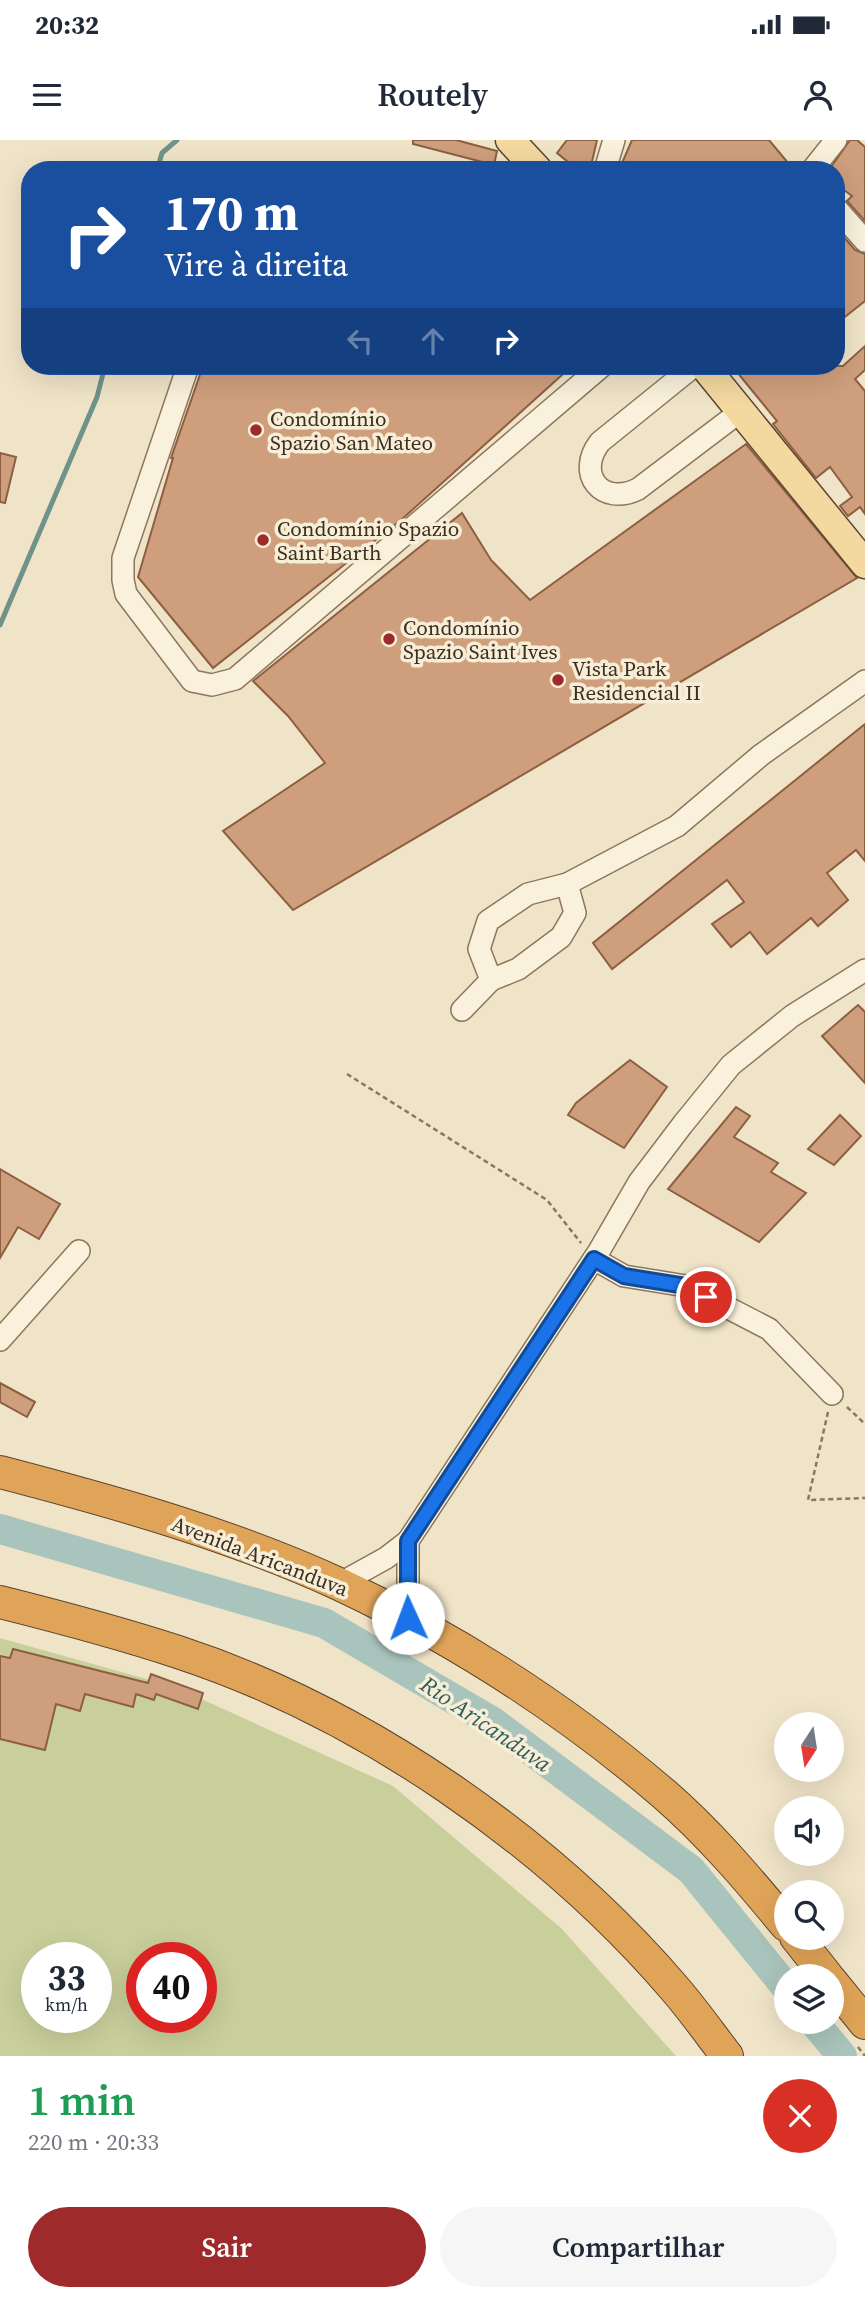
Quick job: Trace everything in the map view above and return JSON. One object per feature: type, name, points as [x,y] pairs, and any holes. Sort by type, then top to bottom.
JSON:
[{"type":"highway","name":"Avenida Aricanduva","points":[[0,1472],[175,1522],[267,1554],[339,1584],[408,1618],[545,1702],[664,1795],[745,1875],[774,1910]]},
{"type":"highway","points":[[0,1602],[180,1653],[268,1688],[352,1728],[441,1783],[555,1870],[618,1929],[675,1989],[727,2056]]},
{"type":"highway","points":[[806,1950],[817,1964]]},
{"type":"highway","points":[[844,1997],[865,2023]]},
{"type":"main road","points":[[510,140],[530,161]]},
{"type":"main road","points":[[711,375],[865,564]]},
{"type":"street","points":[[608,161],[614,140]]},
{"type":"street","points":[[819,161],[836,140]]},
{"type":"street","points":[[845,218],[865,241]]},
{"type":"street","points":[[185,375],[123,558],[123,580],[126,594],[192,681],[212,685],[235,679],[591,375]]},
{"type":"street","points":[[683,375],[600,442],[591,453],[589,468],[596,485],[612,495],[625,496],[741,411]]},
{"type":"street","points":[[491,980],[480,949],[488,921],[528,894],[568,884],[677,826],[761,755],[865,681]]},
{"type":"street","points":[[462,1010],[491,980],[518,970],[561,937],[575,912],[568,884]]},
{"type":"street","points":[[339,1584],[386,1558],[408,1541],[594,1259],[639,1182],[731,1065],[792,1016],[865,970]]},
{"type":"street","points":[[0,1340],[79,1251]]},
{"type":"street","points":[[594,1259],[624,1276],[686,1286],[769,1329],[832,1394]]},
{"type":"street","points":[[408,1541],[408,1618]]},
{"type":"path","points":[[347,1074],[547,1200],[594,1259]]},
{"type":"path","points":[[865,1424],[832,1394],[808,1500],[865,1497]]},
{"type":"green space","points":[[0,1638],[175,1687],[393,1786],[561,1928],[676,2056],[0,2056]]},
{"type":"building","points":[[413,140],[456,140],[497,151],[495,161],[479,161],[413,144]]},
{"type":"building","points":[[567,140],[597,140],[592,161],[567,161],[557,153]]},
{"type":"building","points":[[632,140],[769,140],[786,161],[623,161]]},
{"type":"building","points":[[850,140],[857,140],[865,147],[865,221],[847,201],[852,196],[845,191],[845,161],[835,161]]},
{"type":"building","points":[[845,238],[855,250],[865,254],[865,301],[845,317]]},
{"type":"building","points":[[865,346],[865,370],[855,379],[865,391],[865,514],[860,507],[848,516],[840,506],[852,497],[830,467],[816,478],[773,424],[777,421],[739,375],[845,375],[845,364]]},
{"type":"building","points":[[200,375],[562,375],[401,520],[213,668],[138,577],[171,458]]},
{"type":"building","name":"Vista Park Residencial II","points":[[746,444],[857,578],[293,910],[223,831],[325,763],[288,716],[253,681],[462,513],[491,560],[530,600]]},
{"type":"building","points":[[0,453],[16,457],[5,503],[0,502]]},
{"type":"building","points":[[865,724],[865,861],[856,850],[827,873],[848,900],[818,926],[811,918],[767,954],[750,932],[731,947],[712,924],[744,902],[727,880],[612,969],[593,943]]},
{"type":"building","points":[[858,1005],[865,1012],[865,1083],[822,1036]]},
{"type":"building","points":[[630,1060],[667,1087],[624,1148],[568,1115],[576,1103]]},
{"type":"building","points":[[736,1107],[750,1116],[734,1137],[778,1163],[771,1172],[806,1193],[759,1242],[668,1189]]},
{"type":"building","points":[[840,1115],[861,1136],[834,1165],[808,1149]]},
{"type":"building","points":[[0,1169],[60,1204],[39,1239],[18,1227],[0,1258]]},
{"type":"building","points":[[0,1383],[35,1402],[27,1417],[0,1402]]},
{"type":"building","points":[[13,1649],[148,1683],[151,1674],[203,1693],[198,1709],[156,1694],[154,1700],[136,1694],[133,1707],[85,1694],[80,1711],[56,1704],[45,1750],[0,1739],[0,1656],[10,1658]]},
{"type":"waterway","points":[[160,161],[162,153],[177,140]]},
{"type":"waterway","points":[[0,625],[97,397],[103,375]]},
{"type":"waterway","name":"Rio Aricanduva","points":[[0,1529],[324,1623],[493,1722],[691,1870],[774,1972]]},
{"type":"waterway","name":"Rio Aricanduva","points":[[824,2034],[842,2056]]},
{"type":"place","name":"Condomínio Spazio San Mateo","points":[[256,430]]},
{"type":"place","name":"Condomínio Spazio Saint Barth","points":[[263,540]]},
{"type":"place","name":"Condomínio Spazio Saint Ives","points":[[389,639]]},
{"type":"place","name":"Vista Park Residencial II","points":[[558,680]]},
{"type":"route","points":[[408,1618],[408,1541],[594,1259],[624,1276],[686,1286],[706,1297]]}]
